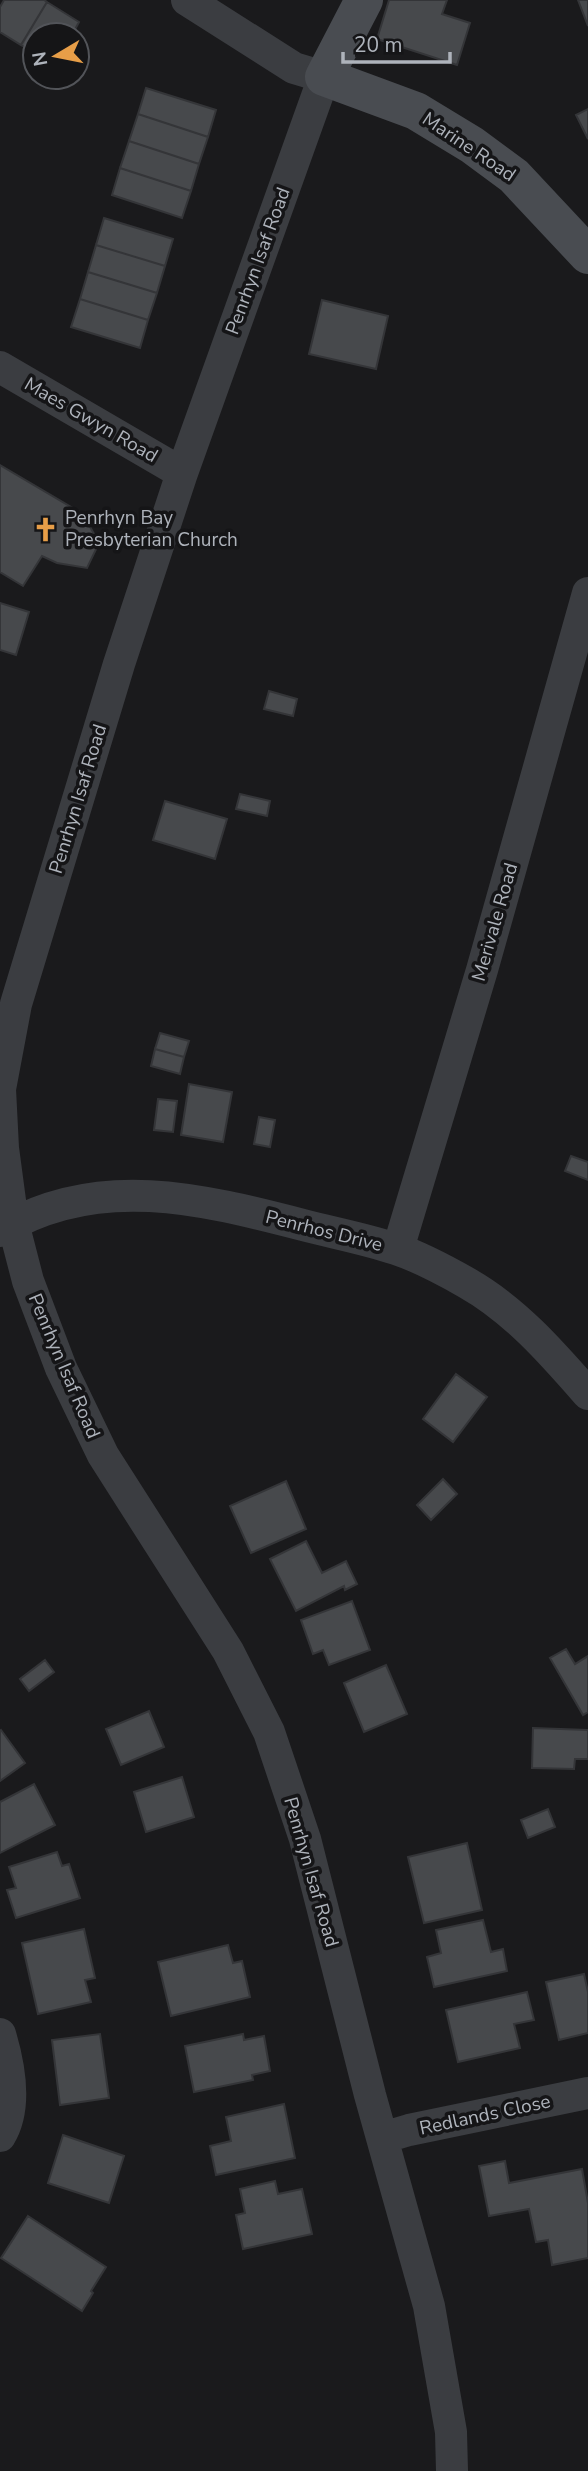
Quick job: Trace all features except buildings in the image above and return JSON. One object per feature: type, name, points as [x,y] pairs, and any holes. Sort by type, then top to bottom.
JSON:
[{"type":"street","points":[[187,0],[294,68],[324,76],[364,0]]},
{"type":"street","name":"Marine Road","points":[[324,76],[416,111],[472,145],[514,176],[588,255]]},
{"type":"street","name":"Penrhyn Isaf Road","points":[[324,76],[182,473],[119,664],[16,1004],[0,1089],[7,1227],[61,1368],[103,1455],[229,1651],[269,1732],[305,1839],[382,2138],[429,2306],[450,2432],[452,2471]]},
{"type":"street","name":"Maes Gwyn Road","points":[[0,367],[182,473]]},
{"type":"street","name":"Merivale Road","points":[[398,1249],[482,970],[588,593]]},
{"type":"street","name":"Penrhos Drive","points":[[7,1227],[68,1202],[123,1195],[178,1197],[232,1207],[398,1249],[469,1284],[521,1322],[587,1390]]},
{"type":"street","points":[[0,2034],[11,2088],[4,2129],[0,2136]]},
{"type":"street","name":"Redlands Close","points":[[382,2138],[409,2130],[588,2094]]},
{"type":"place","name":"Penrhyn Bay Presbyterian Church","points":[[45,529]]}]
